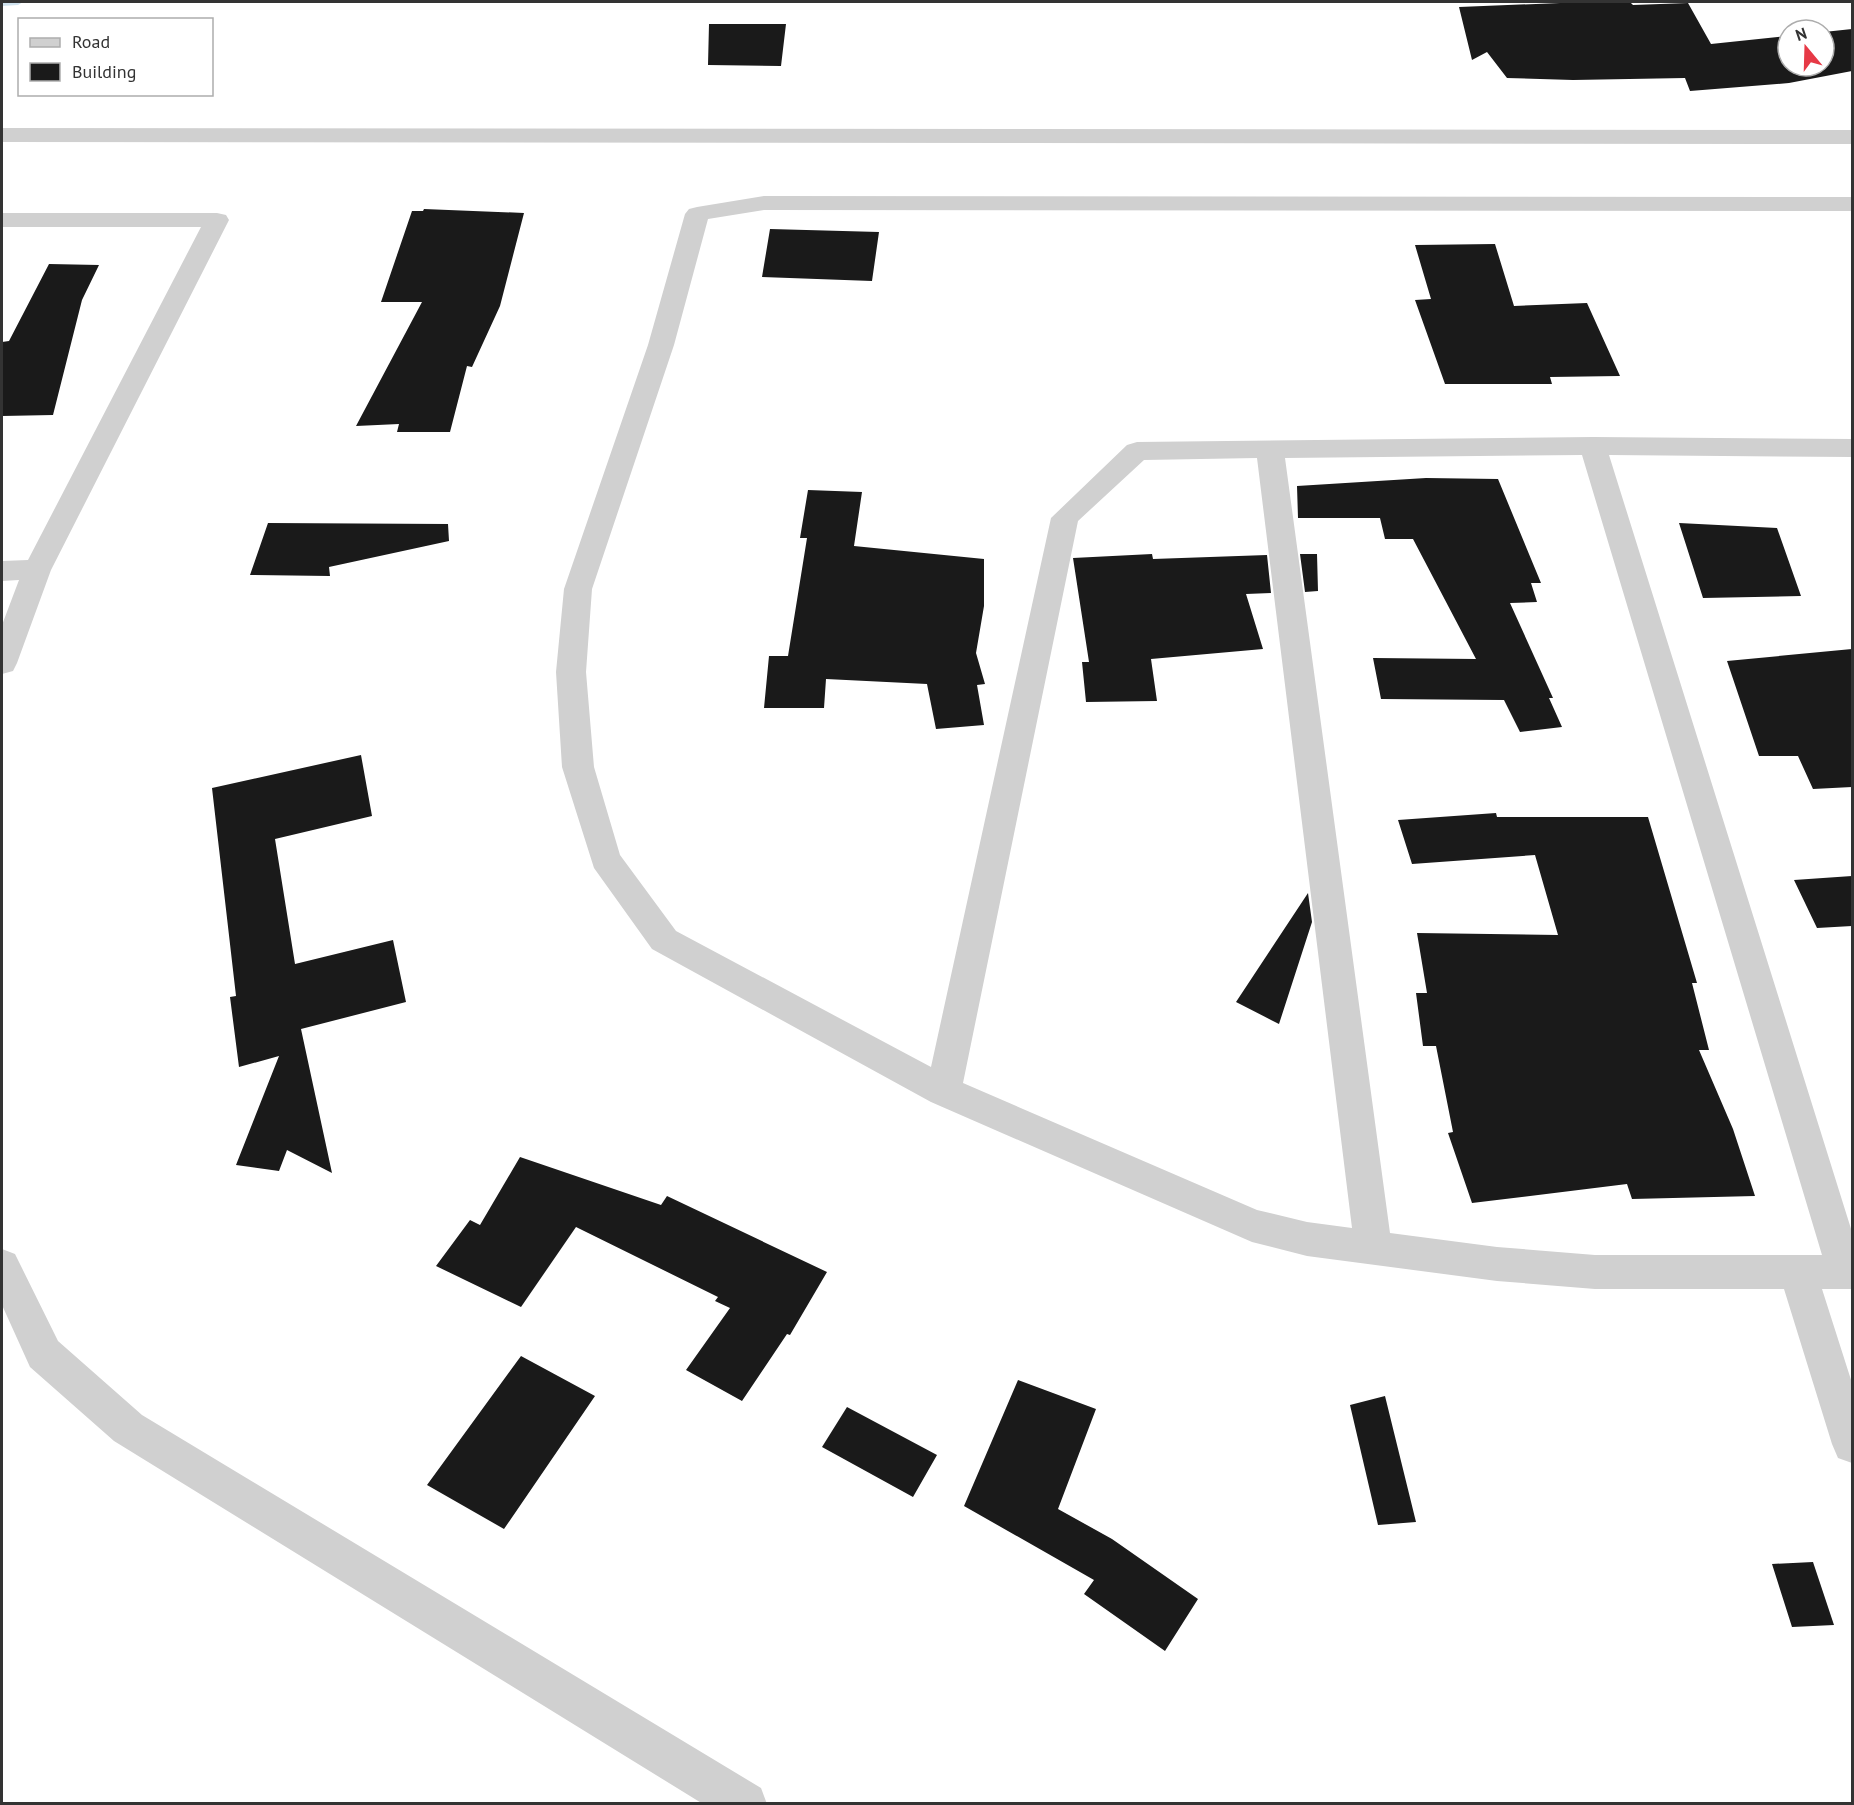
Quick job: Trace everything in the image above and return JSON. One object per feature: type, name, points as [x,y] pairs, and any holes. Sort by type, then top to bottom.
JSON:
[{"type":"street","points":[[2,135],[1852,137]]},
{"type":"street","points":[[1593,446],[1849,1272],[1595,1272],[1497,1264],[1307,1239],[1252,1225],[945,1091],[664,940],[605,858],[578,767],[571,672],[578,590],[661,345],[697,214],[764,202],[1852,204]]},
{"type":"street","points":[[2,220],[217,220],[37,570],[2,663]]},
{"type":"street","points":[[945,1091],[1065,518],[1137,451],[1593,446],[1852,448]]},
{"type":"street","points":[[1270,451],[1373,1246]]},
{"type":"street","points":[[2,571],[37,570]]},
{"type":"street","points":[[2,1266],[44,1354],[128,1428],[745,1803]]},
{"type":"street","points":[[1798,1272],[1852,1444]]},
{"type":"building","points":[[1584,2],[1630,2],[1633,5],[1688,3],[1711,44],[1776,37],[1776,78],[1815,78],[1789,83],[1690,91],[1685,78],[1573,80],[1507,78],[1487,52],[1472,60],[1459,7]]},
{"type":"building","points":[[709,24],[786,24],[781,66],[708,65]]},
{"type":"building","points":[[1852,29],[1852,71],[1836,74],[1836,31]]},
{"type":"building","points":[[424,209],[524,213],[500,306],[472,367],[467,366],[450,432],[397,432],[399,424],[356,426],[422,302],[381,302],[412,211],[423,211]]},
{"type":"building","points":[[770,229],[879,232],[872,281],[762,277]]},
{"type":"building","points":[[1495,244],[1514,306],[1587,303],[1620,376],[1550,377],[1552,384],[1445,384],[1415,300],[1431,299],[1415,245]]},
{"type":"building","points":[[49,264],[99,265],[82,300],[53,415],[2,416],[2,342],[9,341]]},
{"type":"building","points":[[1426,478],[1498,479],[1541,583],[1531,583],[1537,602],[1510,603],[1553,698],[1549,698],[1562,727],[1520,732],[1504,700],[1381,699],[1373,658],[1476,659],[1413,539],[1385,539],[1380,518],[1298,518],[1297,486]]},
{"type":"building","points":[[808,490],[862,492],[854,546],[984,559],[984,606],[976,653],[985,684],[977,685],[984,725],[936,729],[927,684],[826,679],[824,708],[764,708],[769,656],[788,656],[807,538],[800,538]]},
{"type":"building","points":[[268,523],[448,524],[449,541],[329,567],[330,576],[250,575]]},
{"type":"building","points":[[1679,523],[1777,528],[1801,596],[1703,598]]},
{"type":"building","points":[[1152,554],[1153,559],[1267,555],[1271,593],[1246,594],[1263,649],[1151,659],[1157,701],[1086,702],[1082,662],[1089,662],[1073,558]]},
{"type":"building","points":[[1300,554],[1317,554],[1318,591],[1305,592]]},
{"type":"building","points":[[1852,649],[1852,787],[1813,789],[1798,756],[1759,756],[1727,661]]},
{"type":"building","points":[[361,755],[372,816],[275,839],[295,964],[393,940],[406,1002],[301,1029],[332,1173],[287,1150],[279,1171],[236,1165],[279,1056],[239,1067],[230,997],[236,996],[212,788]]},
{"type":"building","points":[[1496,813],[1497,817],[1648,817],[1697,983],[1692,983],[1709,1050],[1699,1050],[1733,1129],[1755,1196],[1632,1199],[1627,1184],[1472,1203],[1448,1133],[1453,1132],[1436,1046],[1423,1046],[1416,993],[1427,993],[1417,933],[1558,935],[1535,855],[1412,864],[1398,820]]},
{"type":"building","points":[[1852,876],[1852,926],[1817,928],[1794,880]]},
{"type":"building","points":[[1308,893],[1312,922],[1279,1024],[1236,1002]]},
{"type":"building","points":[[520,1157],[661,1205],[667,1196],[827,1272],[790,1335],[787,1334],[742,1401],[686,1370],[730,1308],[715,1301],[718,1297],[576,1227],[521,1307],[436,1266],[470,1220],[480,1225]]},
{"type":"building","points":[[521,1356],[595,1396],[504,1529],[427,1485]]},
{"type":"building","points":[[1018,1380],[1096,1409],[1058,1509],[1112,1539],[1198,1599],[1165,1651],[1084,1594],[1094,1580],[964,1506]]},
{"type":"building","points":[[1385,1396],[1416,1522],[1378,1525],[1350,1405]]},
{"type":"building","points":[[847,1407],[937,1455],[913,1497],[822,1447]]},
{"type":"building","points":[[1813,1562],[1834,1625],[1792,1627],[1772,1564]]},
{"type":"waterway","points":[[2,3],[18,2]]}]
